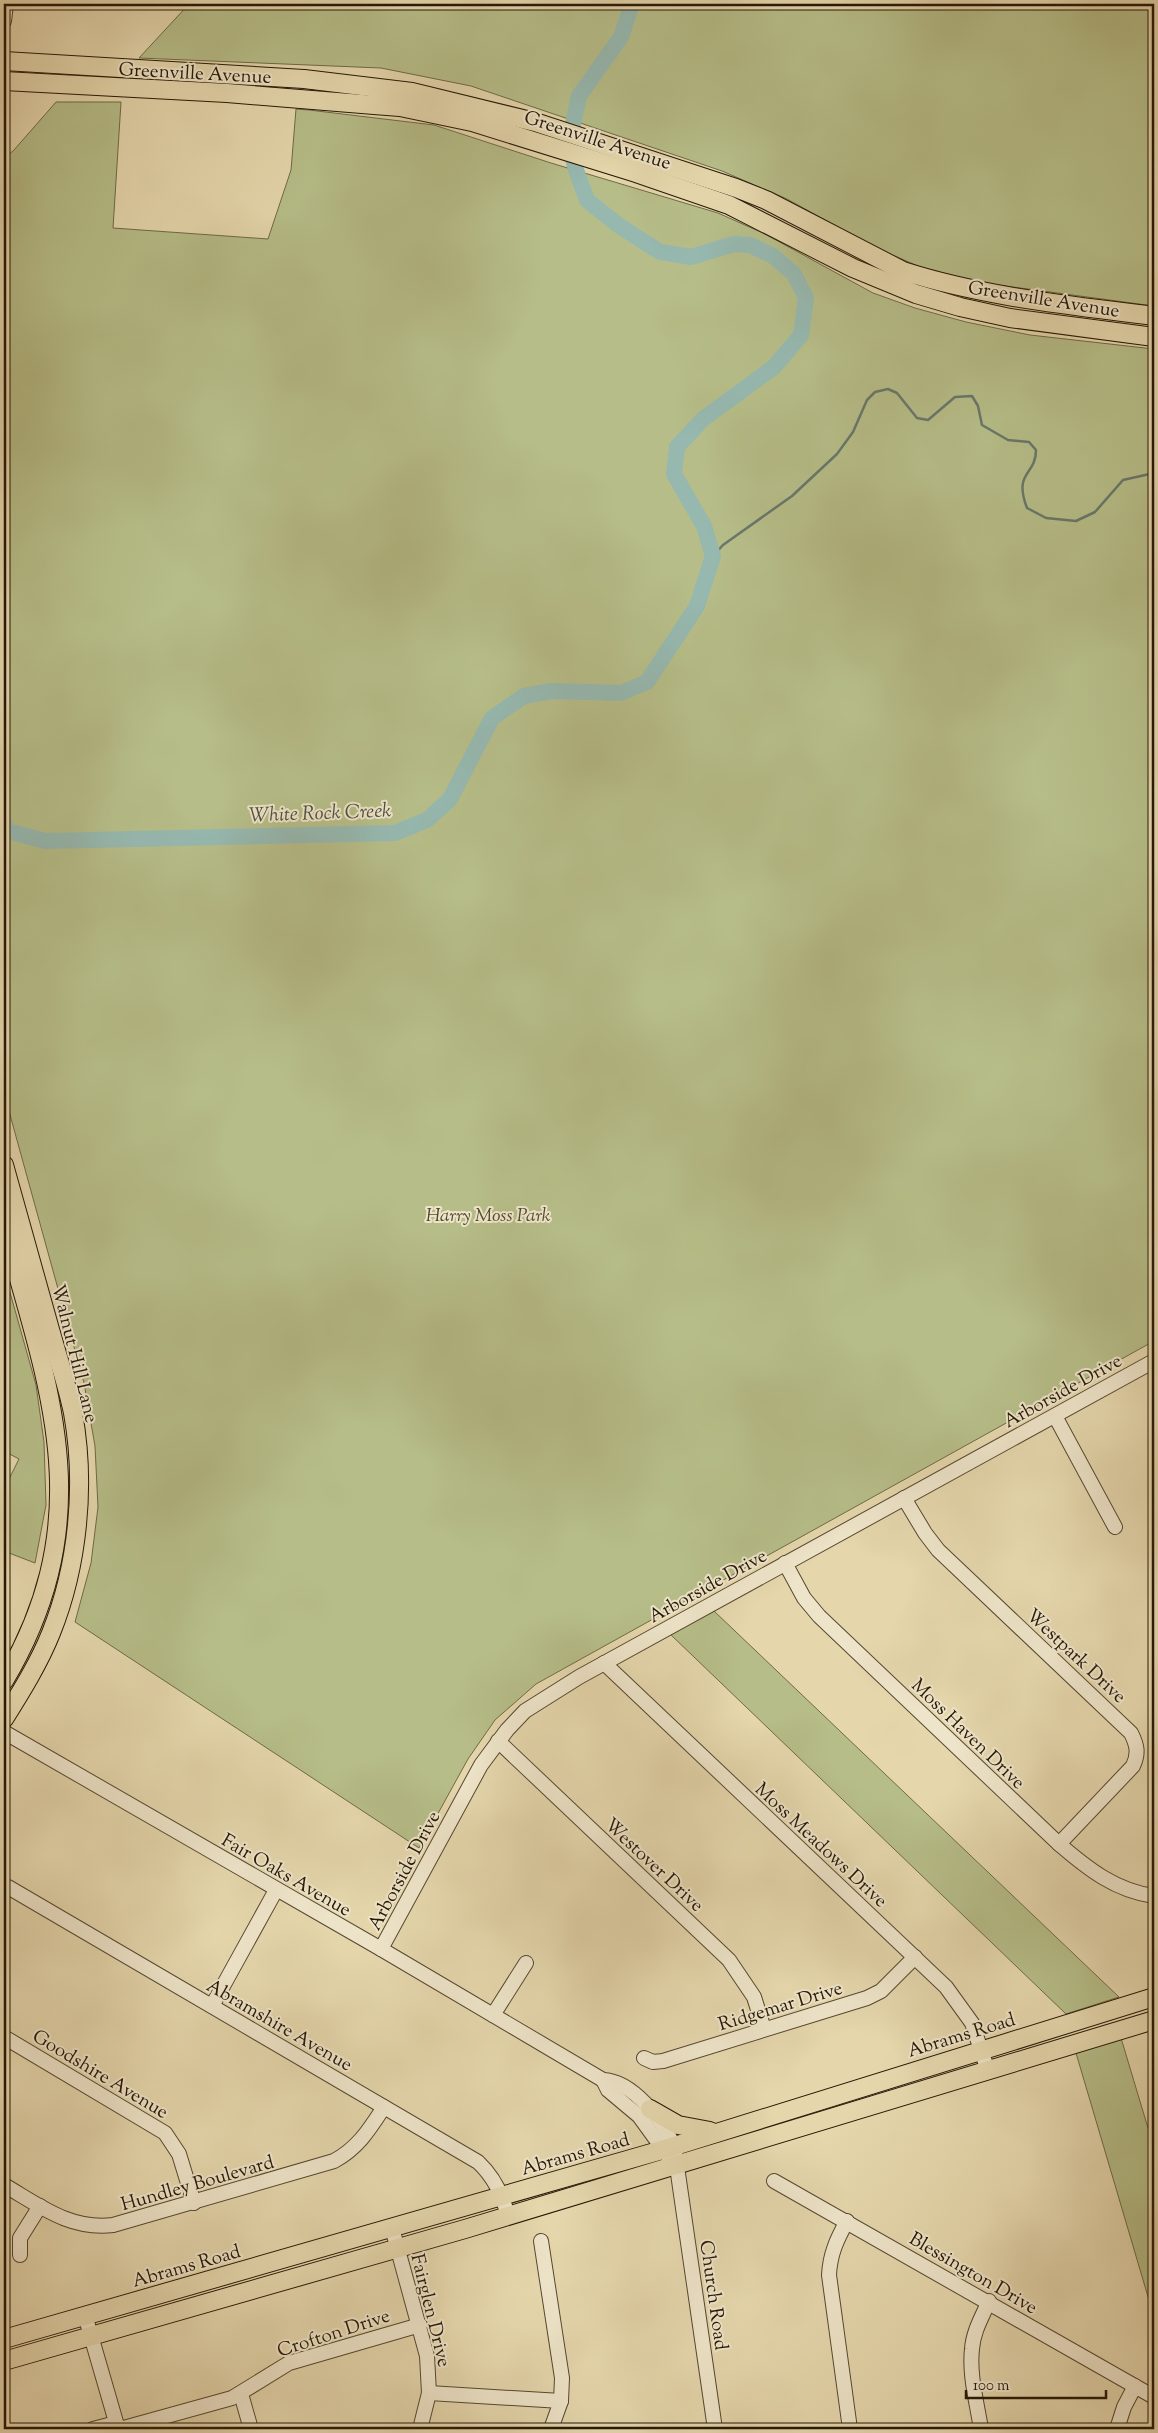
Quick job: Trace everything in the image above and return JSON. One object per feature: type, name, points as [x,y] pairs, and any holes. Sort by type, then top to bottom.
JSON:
[{"type":"main road","name":"Greenville Avenue","points":[[4,61],[304,79],[400,99],[636,173],[729,205],[853,268],[899,279],[1154,316]]},
{"type":"main road","points":[[207,92],[208,73]]},
{"type":"main road","points":[[302,100],[304,79]]},
{"type":"main road","name":"Greenville Avenue","points":[[4,81],[207,92],[302,100],[400,99],[466,104],[534,122],[758,197],[899,279],[960,307],[996,315],[1154,337]]},
{"type":"main road","name":"Walnut Hill Lane","points":[[4,1165],[54,1373],[60,1475],[60,1508],[56,1545],[32,1630],[4,1681]]},
{"type":"main road","name":"Walnut Hill Lane","points":[[4,1227],[54,1373],[73,1413],[78,1500],[75,1539],[69,1574],[51,1632],[38,1662],[4,1719]]},
{"type":"main road","name":"Abrams Road","points":[[4,2339],[668,2148],[1154,1997]]},
{"type":"main road","points":[[4,2361],[398,2249],[1154,2020]]},
{"type":"main road","points":[[650,2109],[689,2129],[718,2132]]},
{"type":"street","points":[[4,21],[6,4]]},
{"type":"street","name":"Arborside Drive","points":[[381,1949],[481,1765],[498,1741],[525,1711],[554,1690],[1154,1360]]},
{"type":"street","points":[[1054,1416],[1115,1527]]},
{"type":"street","name":"Westpark Drive","points":[[904,1498],[925,1533],[938,1550],[1131,1733],[1136,1742],[1138,1750],[1133,1766],[1059,1844]]},
{"type":"street","name":"Moss Haven Drive","points":[[785,1564],[804,1598],[819,1616],[1059,1844],[1102,1878],[1128,1890],[1154,1896]]},
{"type":"street","name":"Moss Meadows Drive","points":[[604,1663],[958,2001],[972,2023],[988,2071]]},
{"type":"street","name":"Fair Oaks Avenue","points":[[4,1732],[381,1949],[603,2080],[613,2080],[638,2097],[662,2123],[668,2148],[677,2166]]},
{"type":"street","name":"Westover Drive","points":[[498,1741],[729,1960],[754,1997],[764,2028]]},
{"type":"street","name":"Abramshire Avenue","points":[[6,1887],[478,2162],[488,2171],[503,2196],[508,2216]]},
{"type":"street","points":[[212,2006],[276,1890]]},
{"type":"street","name":"Ridgemar Drive","points":[[644,2058],[653,2062],[663,2061],[764,2028],[867,1998],[881,1991],[914,1957]]},
{"type":"street","points":[[493,2015],[526,1963]]},
{"type":"street","name":"Goodshire Avenue","points":[[4,2037],[165,2133],[179,2154],[194,2203]]},
{"type":"street","name":"Fair Oaks Avenue","points":[[603,2080],[608,2090],[639,2116],[668,2148]]},
{"type":"street","name":"Hundley Boulevard","points":[[4,2185],[65,2220],[95,2227],[113,2225],[334,2161],[347,2154],[360,2142],[384,2107]]},
{"type":"street","name":"Church Road","points":[[677,2166],[716,2429]]},
{"type":"street","name":"Blessington Drive","points":[[774,2181],[847,2220],[1154,2397]]},
{"type":"street","points":[[20,2255],[20,2238],[40,2206]]},
{"type":"street","points":[[847,2220],[834,2244],[829,2275],[850,2429]]},
{"type":"street","name":"Fairglen Drive","points":[[392,2228],[427,2356],[429,2392],[420,2429]]},
{"type":"street","points":[[541,2241],[562,2378],[561,2401],[551,2429]]},
{"type":"street","points":[[981,2429],[972,2370],[972,2348],[976,2328],[989,2301]]},
{"type":"street","points":[[85,2315],[118,2427]]},
{"type":"street","name":"Crofton Drive","points":[[93,2429],[118,2427],[241,2394],[275,2370],[289,2363],[420,2325]]},
{"type":"street","points":[[1117,2429],[1124,2407],[1135,2386]]},
{"type":"street","points":[[429,2392],[561,2401]]},
{"type":"street","points":[[241,2394],[251,2429]]},
{"type":"green space","points":[[189,4],[1154,4],[1154,306],[968,281],[932,272],[876,248],[787,199],[722,171],[471,86],[381,68],[139,58]]},
{"type":"green space","name":"Harry Moss Park","points":[[56,102],[121,102],[113,228],[268,239],[291,170],[296,109],[309,110],[434,125],[551,163],[718,213],[765,234],[873,293],[915,308],[966,322],[1030,335],[1154,349],[1154,1341],[536,1684],[495,1720],[468,1759],[419,1848],[75,1622],[91,1563],[98,1507],[95,1446],[84,1383],[4,1093],[4,159]]},
{"type":"green space","points":[[4,1271],[36,1385],[44,1442],[46,1505],[35,1563],[4,1551],[4,1489],[19,1459],[4,1451]]},
{"type":"green space","points":[[714,1611],[1119,1997],[1066,2014],[670,1634]]},
{"type":"green space","points":[[1121,2038],[1154,2148],[1154,2317],[1076,2053]]},
{"type":"waterway","name":"White Rock Creek","points":[[4,825],[8,831],[45,841],[395,833],[427,820],[450,799],[492,718],[524,696],[552,691],[621,693],[647,682],[697,606],[713,556],[704,526],[674,474],[677,447],[703,419],[774,367],[801,335],[806,298],[794,274],[773,256],[750,245],[734,244],[691,257],[660,252],[618,225],[587,200],[569,143],[579,96],[621,37],[632,4]]},
{"type":"waterway","points":[[713,556],[723,545],[792,496],[837,454],[853,432],[867,400],[875,392],[888,389],[897,393],[917,418],[928,420],[955,397],[972,396],[978,406],[982,425],[1008,440],[1029,442],[1036,450],[1033,465],[1026,475],[1022,487],[1023,496],[1027,508],[1046,518],[1076,521],[1095,512],[1123,480],[1154,473]]}]
